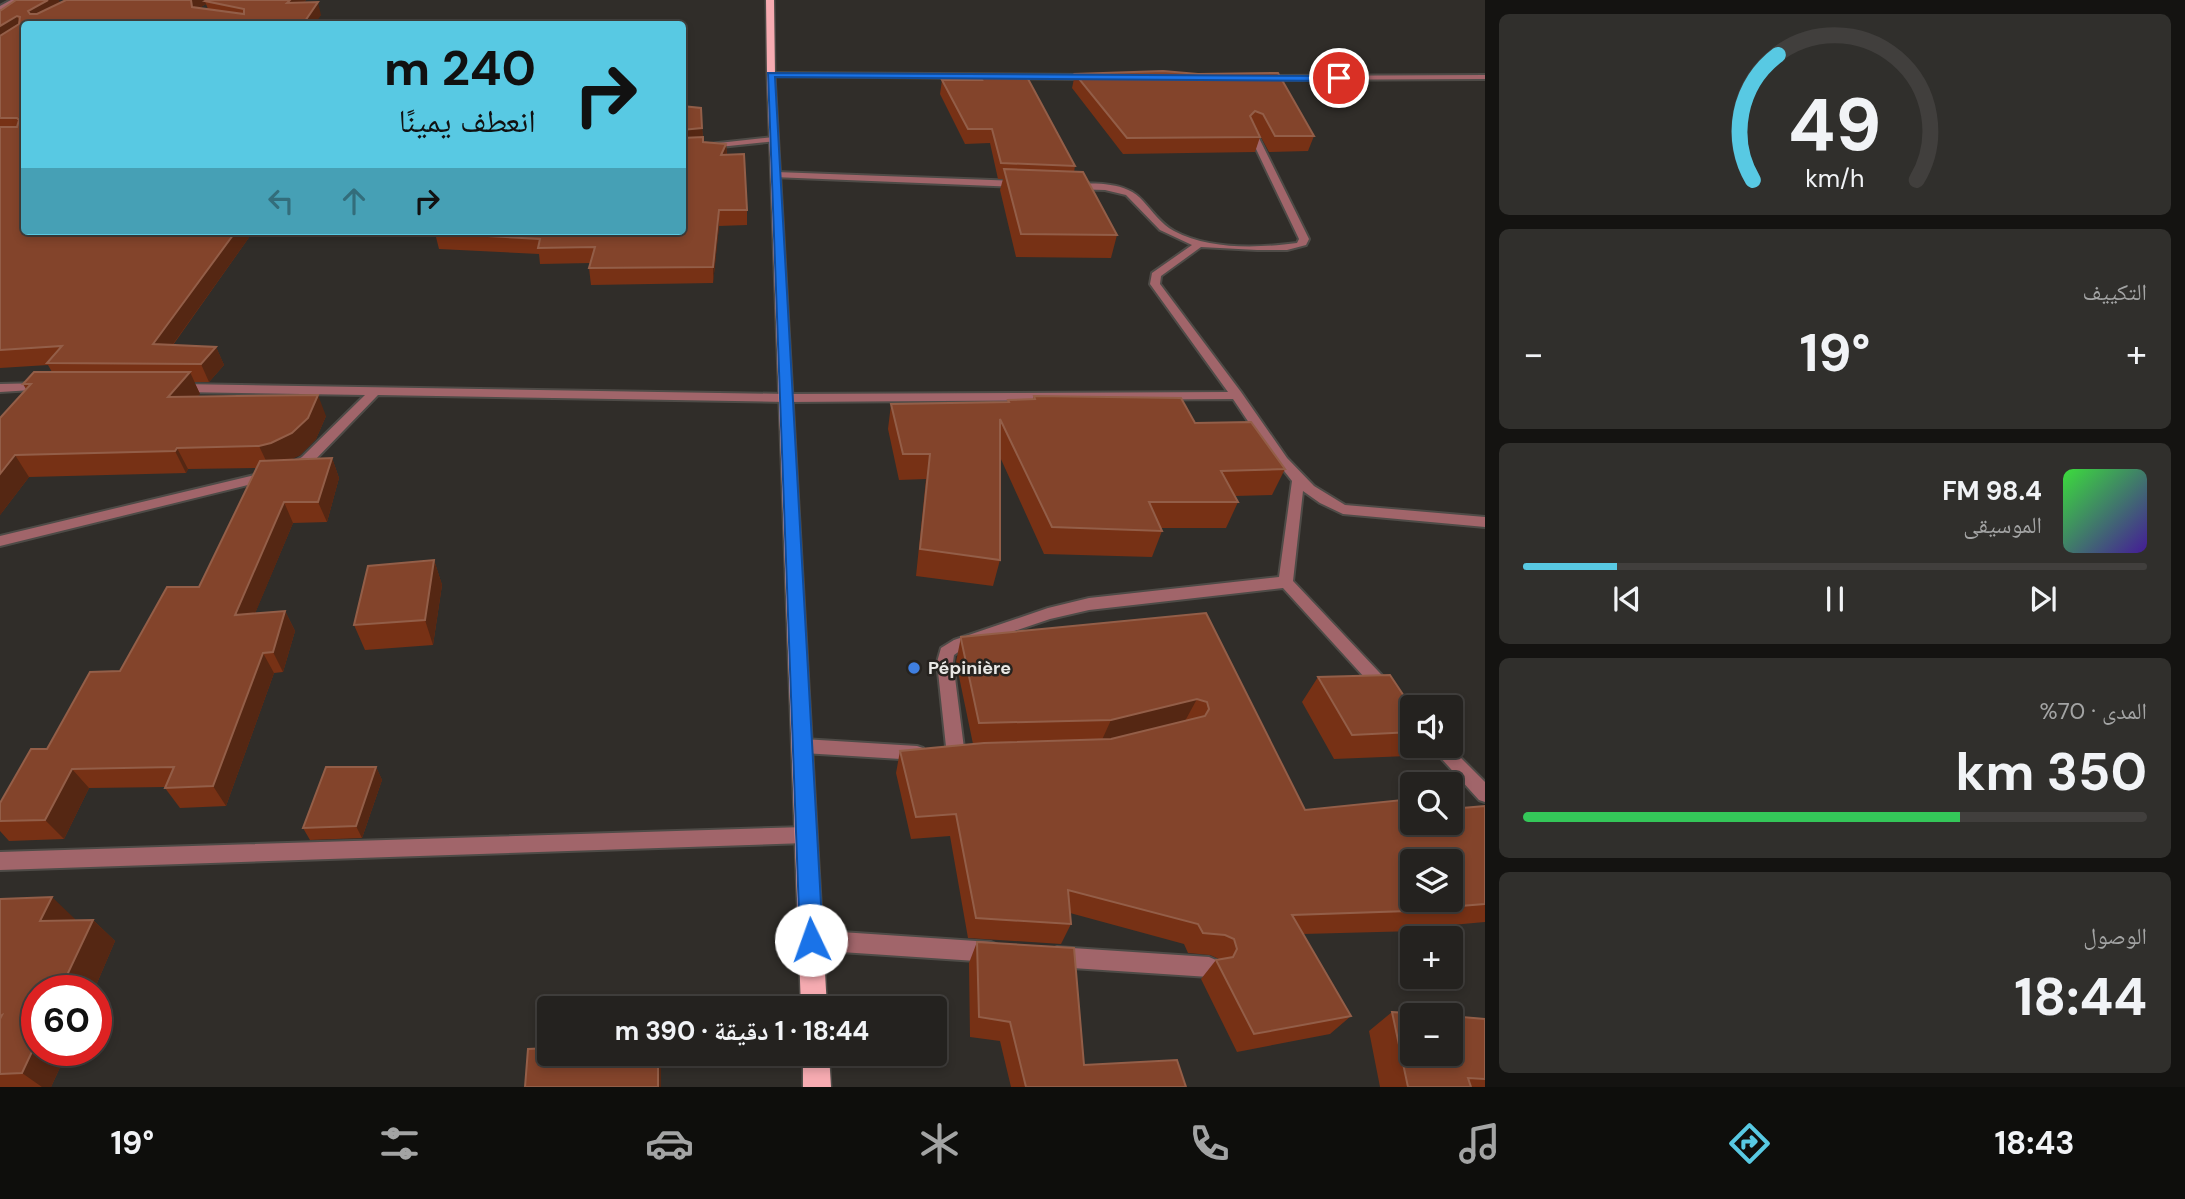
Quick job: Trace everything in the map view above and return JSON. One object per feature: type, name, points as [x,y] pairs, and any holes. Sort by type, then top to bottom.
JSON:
[{"type":"main road","points":[[770,0],[771,75],[813,996]]},
{"type":"main road","points":[[816,1066],[817,1087]]},
{"type":"street","points":[[0,8],[16,0]]},
{"type":"street","points":[[771,75],[1103,77]]},
{"type":"street","points":[[1256,78],[1485,77]]},
{"type":"street","points":[[1066,186],[1114,189],[1133,194],[1151,217],[1170,232],[1199,244],[1287,247],[1301,245],[1304,239],[1251,130]]},
{"type":"street","points":[[686,149],[774,139]]},
{"type":"street","points":[[776,175],[1025,184]]},
{"type":"street","points":[[1199,244],[1156,275],[1155,284],[1298,482],[1323,501],[1343,509],[1485,522]]},
{"type":"street","points":[[0,388],[63,387]]},
{"type":"street","points":[[166,388],[786,398],[1237,395]]},
{"type":"street","points":[[0,541],[285,470],[307,460],[375,391]]},
{"type":"street","points":[[1298,482],[1286,582],[1400,705]]},
{"type":"street","points":[[803,746],[948,755],[945,662],[947,652],[959,644],[1048,614],[1088,604],[1286,582]]},
{"type":"street","points":[[1450,758],[1485,794]]},
{"type":"street","points":[[0,861],[806,835]]},
{"type":"street","points":[[811,940],[1209,967]]},
{"type":"building","points":[[16,0],[48,0],[28,11],[30,14],[37,14],[66,0],[191,0],[192,7],[244,14],[244,9],[205,1],[318,2],[305,21],[21,21],[21,235],[233,235],[153,344],[216,347],[201,364],[47,363],[62,346],[0,350],[0,127],[17,127],[19,120],[0,118],[0,36],[19,24],[20,17],[17,16],[0,26],[0,11]]},
{"type":"building","points":[[1163,71],[1198,74],[1278,73],[1314,136],[1275,136],[1263,114],[1255,111],[1250,116],[1260,137],[1127,138],[1075,74]]},
{"type":"building","points":[[980,77],[1027,77],[1075,166],[1001,163],[992,129],[968,129],[942,80],[982,80]]},
{"type":"building","points":[[686,106],[701,108],[702,128],[686,130]]},
{"type":"building","points":[[703,137],[703,142],[726,144],[721,155],[744,154],[747,210],[719,210],[713,267],[589,268],[595,247],[538,248],[540,239],[470,235],[686,235],[686,138]]},
{"type":"building","points":[[1004,169],[1083,172],[1117,235],[1021,234]]},
{"type":"building","points":[[34,372],[190,372],[168,397],[318,395],[308,418],[292,433],[259,446],[15,455],[0,474],[0,418],[31,384],[23,384]]},
{"type":"building","points":[[1034,396],[1181,398],[1195,423],[1251,422],[1285,469],[1221,471],[1238,502],[1149,502],[1162,531],[1052,527],[1000,419],[1000,560],[920,549],[930,454],[903,454],[891,404],[1009,402],[1008,400],[1035,399]]},
{"type":"building","points":[[332,458],[318,502],[284,502],[235,615],[285,611],[273,652],[263,653],[213,786],[165,788],[174,767],[72,769],[45,820],[0,821],[0,803],[31,749],[47,749],[90,672],[120,671],[167,587],[199,587],[260,461]]},
{"type":"building","points":[[434,560],[425,620],[354,625],[368,566]]},
{"type":"building","points":[[1206,613],[1305,810],[1400,800],[1400,835],[1463,835],[1463,808],[1485,806],[1485,904],[1463,906],[1463,849],[1400,849],[1400,911],[1292,915],[1351,1016],[1254,1034],[1216,960],[1233,957],[1237,949],[1234,939],[1225,935],[1203,933],[1198,924],[1068,890],[1071,924],[976,918],[956,814],[916,817],[900,751],[984,743],[1111,739],[1205,716],[1209,709],[1207,702],[1197,699],[1111,720],[979,723],[961,637]]},
{"type":"building","points":[[1390,675],[1403,695],[1400,695],[1400,733],[1352,735],[1318,677]]},
{"type":"building","points":[[326,767],[376,767],[356,826],[303,828]]},
{"type":"building","points":[[52,897],[40,921],[93,920],[67,975],[21,975],[21,1066],[25,1066],[22,1073],[0,1074],[0,899]]},
{"type":"building","points":[[977,942],[1074,948],[1084,1065],[1177,1060],[1186,1087],[1026,1087],[1010,1022],[979,1017]]},
{"type":"building","points":[[1392,1012],[1400,1013],[1400,1050]]},
{"type":"building","points":[[1463,1017],[1485,1019],[1485,1079],[1468,1078],[1471,1087],[1408,1087],[1404,1066],[1463,1066]]},
{"type":"building","points":[[528,1049],[537,1049],[537,1066],[658,1066],[658,1087],[525,1087]]},
{"type":"place","name":"Pépinière","points":[[914,668]]},
{"type":"route","points":[[811,940],[771,75],[1339,78]]}]
